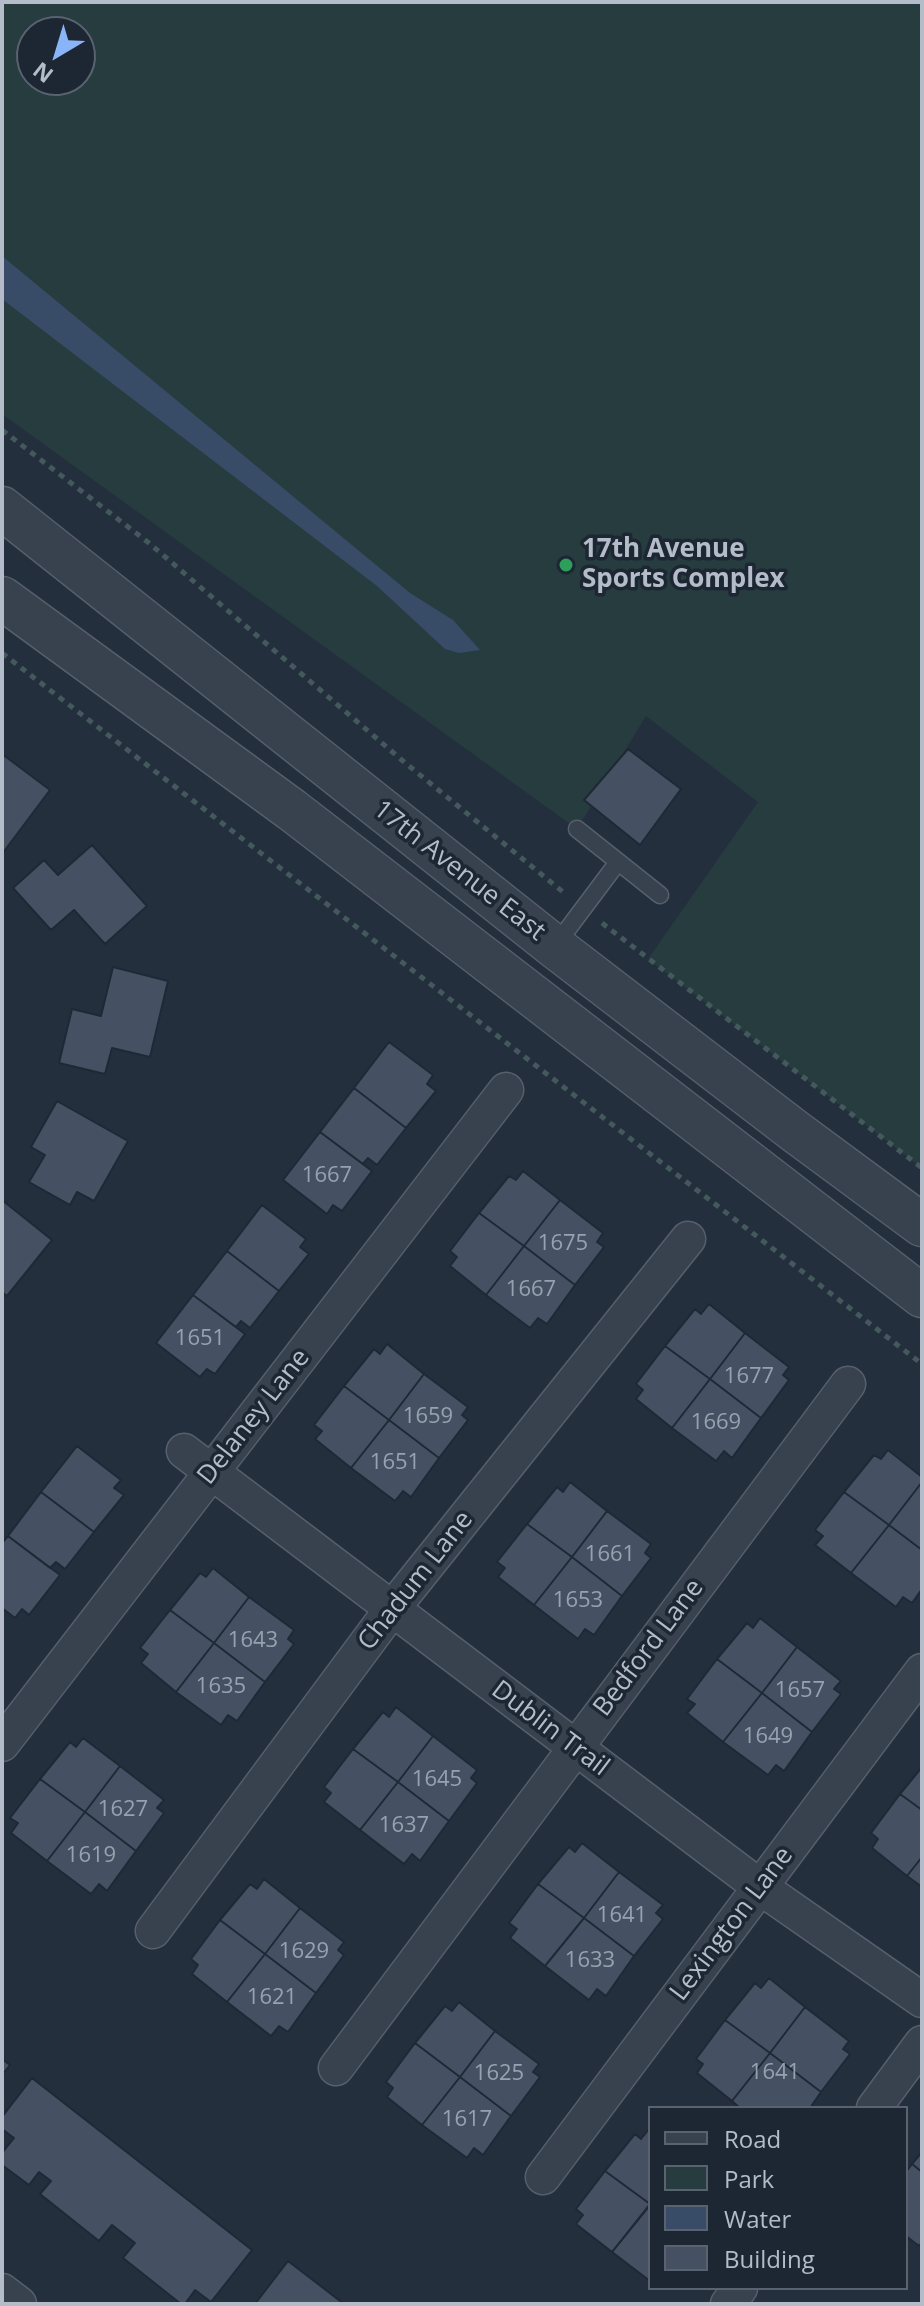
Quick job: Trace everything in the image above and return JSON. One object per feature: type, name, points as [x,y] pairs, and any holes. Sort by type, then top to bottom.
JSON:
[{"type":"street","name":"17th Avenue East","points":[[2,508],[555,947],[922,1225]]},
{"type":"street","name":"17th Avenue East","points":[[2,598],[292,810],[922,1296]]},
{"type":"street","name":"Delaney Lane","points":[[2,1744],[506,1090]]},
{"type":"street","name":"Chadum Lane","points":[[153,1931],[392,1609],[688,1239]]},
{"type":"street","name":"Bedford Lane","points":[[336,2068],[848,1384]]},
{"type":"street","name":"Dublin Trail","points":[[184,1451],[760,1887],[922,2000]]},
{"type":"street","name":"Lexington Lane","points":[[543,2177],[922,1671]]},
{"type":"street","points":[[875,2106],[922,2043]]},
{"type":"street","points":[[2,2291],[19,2304]]},
{"type":"lane","points":[[577,829],[660,895]]},
{"type":"lane","points":[[555,947],[618,862]]},
{"type":"path","points":[[2,430],[149,543],[403,761],[583,909],[922,1168]]},
{"type":"path","points":[[2,653],[922,1364]]},
{"type":"green space","name":"17th Avenue Sports Complex","points":[[2,2],[922,2],[922,1168],[648,959],[758,802],[646,716],[577,829],[2,414]]},
{"type":"water","points":[[2,256],[410,593],[453,620],[480,650],[459,653],[445,649],[377,586],[2,299]]},
{"type":"building","points":[[628,749],[681,789],[640,845],[584,800]]},
{"type":"building","points":[[2,754],[50,790],[2,854]]},
{"type":"building","points":[[92,845],[147,906],[105,944],[74,910],[51,930],[13,888],[44,860],[58,875]]},
{"type":"building","points":[[113,967],[168,981],[150,1057],[112,1048],[105,1074],[59,1063],[72,1009],[101,1016]]},
{"type":"building","points":[[389,1042],[433,1075],[427,1084],[436,1091],[406,1128],[354,1088]]},
{"type":"building","points":[[354,1088],[406,1128],[377,1165],[368,1158],[363,1164],[320,1132]]},
{"type":"building","points":[[57,1101],[128,1141],[94,1201],[77,1192],[70,1205],[29,1182],[45,1155],[31,1147]]},
{"type":"building","points":[[320,1132],[372,1171],[342,1211],[333,1205],[327,1214],[283,1180]]},
{"type":"building","points":[[523,1171],[560,1200],[524,1246],[479,1213],[509,1176],[516,1180]]},
{"type":"building","points":[[2,1200],[52,1240],[7,1296],[2,1292]]},
{"type":"building","points":[[560,1200],[603,1233],[597,1242],[604,1247],[575,1285],[524,1246]]},
{"type":"building","points":[[262,1205],[306,1239],[300,1247],[309,1254],[279,1291],[227,1251]]},
{"type":"building","points":[[479,1213],[524,1246],[486,1295],[450,1266],[457,1257],[450,1251]]},
{"type":"building","points":[[524,1246],[575,1285],[547,1324],[538,1318],[530,1328],[486,1295]]},
{"type":"building","points":[[227,1251],[279,1291],[250,1328],[241,1321],[236,1327],[193,1295]]},
{"type":"building","points":[[193,1295],[245,1334],[215,1374],[207,1369],[200,1377],[156,1343]]},
{"type":"building","points":[[709,1304],[745,1333],[710,1379],[665,1346],[695,1309],[701,1314]]},
{"type":"building","points":[[745,1333],[789,1367],[783,1375],[789,1380],[761,1418],[710,1379]]},
{"type":"building","points":[[387,1344],[424,1374],[389,1420],[344,1386],[374,1349],[380,1354]]},
{"type":"building","points":[[665,1346],[710,1379],[672,1428],[636,1399],[643,1390],[636,1384]]},
{"type":"building","points":[[424,1374],[468,1407],[462,1415],[468,1420],[439,1458],[389,1420]]},
{"type":"building","points":[[710,1379],[761,1418],[732,1458],[724,1451],[716,1461],[672,1428]]},
{"type":"building","points":[[344,1386],[389,1420],[351,1468],[315,1439],[322,1431],[314,1425]]},
{"type":"building","points":[[389,1420],[439,1458],[411,1497],[403,1491],[395,1501],[351,1468]]},
{"type":"building","points":[[77,1446],[121,1480],[114,1488],[124,1495],[94,1532],[41,1492]]},
{"type":"building","points":[[888,1450],[922,1477],[922,1482],[889,1525],[844,1492],[874,1455],[881,1459]]},
{"type":"building","points":[[570,1482],[607,1511],[572,1557],[527,1524],[557,1487],[563,1492]]},
{"type":"building","points":[[922,1482],[922,1550],[889,1525]]},
{"type":"building","points":[[41,1492],[94,1532],[65,1569],[56,1562],[50,1568],[8,1536]]},
{"type":"building","points":[[844,1492],[889,1525],[851,1573],[815,1545],[823,1536],[815,1530]]},
{"type":"building","points":[[607,1511],[651,1544],[645,1553],[651,1558],[622,1596],[572,1557]]},
{"type":"building","points":[[527,1524],[572,1557],[534,1605],[498,1577],[505,1568],[497,1562]]},
{"type":"building","points":[[889,1525],[922,1550],[922,1589],[912,1603],[903,1597],[896,1607],[851,1573]]},
{"type":"building","points":[[8,1536],[60,1575],[29,1615],[22,1609],[15,1618],[2,1608],[2,1543]]},
{"type":"building","points":[[572,1557],[622,1596],[594,1635],[585,1629],[578,1639],[534,1605]]},
{"type":"building","points":[[213,1568],[249,1597],[214,1643],[170,1610],[200,1573],[206,1577]]},
{"type":"building","points":[[249,1597],[294,1630],[288,1639],[294,1644],[265,1682],[214,1643]]},
{"type":"building","points":[[170,1610],[214,1643],[176,1692],[141,1663],[148,1654],[140,1648]]},
{"type":"building","points":[[760,1618],[797,1647],[762,1693],[717,1659],[747,1623],[753,1628]]},
{"type":"building","points":[[214,1643],[265,1682],[237,1721],[228,1715],[221,1725],[176,1692]]},
{"type":"building","points":[[797,1647],[841,1681],[834,1689],[841,1694],[812,1732],[762,1693]]},
{"type":"building","points":[[717,1659],[762,1693],[723,1742],[687,1713],[695,1704],[687,1699]]},
{"type":"building","points":[[762,1693],[812,1732],[784,1771],[776,1765],[768,1775],[723,1742]]},
{"type":"building","points":[[396,1707],[433,1736],[398,1782],[353,1749],[383,1712],[389,1717]]},
{"type":"building","points":[[433,1736],[477,1770],[471,1778],[477,1783],[449,1821],[398,1782]]},
{"type":"building","points":[[83,1738],[120,1766],[85,1812],[40,1779],[70,1742],[76,1747]]},
{"type":"building","points":[[353,1749],[398,1782],[360,1830],[324,1802],[331,1793],[324,1787]]},
{"type":"building","points":[[120,1766],[164,1800],[157,1808],[164,1813],[136,1851],[85,1812]]},
{"type":"building","points":[[922,1767],[922,1810],[900,1794]]},
{"type":"building","points":[[40,1779],[85,1812],[47,1861],[11,1833],[18,1823],[10,1818]]},
{"type":"building","points":[[398,1782],[449,1821],[420,1861],[412,1854],[404,1864],[360,1830]]},
{"type":"building","points":[[900,1794],[922,1810],[922,1857],[907,1876],[872,1848],[878,1839],[871,1833]]},
{"type":"building","points":[[85,1812],[136,1851],[107,1891],[99,1884],[91,1894],[47,1861]]},
{"type":"building","points":[[582,1843],[619,1872],[584,1918],[538,1884],[569,1847],[575,1852]]},
{"type":"building","points":[[922,1857],[922,1887],[907,1876]]},
{"type":"building","points":[[619,1872],[663,1905],[656,1913],[663,1919],[634,1956],[584,1918]]},
{"type":"building","points":[[264,1879],[300,1908],[265,1954],[220,1920],[250,1884],[257,1889]]},
{"type":"building","points":[[538,1884],[584,1918],[545,1966],[510,1938],[517,1929],[509,1923]]},
{"type":"building","points":[[300,1908],[344,1942],[338,1950],[344,1955],[316,1993],[265,1954]]},
{"type":"building","points":[[584,1918],[634,1956],[606,1996],[597,1989],[589,2000],[545,1966]]},
{"type":"building","points":[[220,1920],[265,1954],[227,2002],[192,1974],[198,1965],[191,1959]]},
{"type":"building","points":[[265,1954],[316,1993],[288,2032],[279,2026],[271,2036],[227,2002]]},
{"type":"building","points":[[769,1978],[805,2007],[770,2053],[725,2020],[755,1983],[761,1988]]},
{"type":"building","points":[[459,2002],[495,2031],[460,2077],[415,2043],[445,2006],[452,2011]]},
{"type":"building","points":[[805,2007],[849,2041],[843,2049],[850,2054],[821,2092],[770,2053]]},
{"type":"building","points":[[725,2020],[770,2053],[732,2101],[697,2073],[703,2064],[696,2059]]},
{"type":"building","points":[[495,2031],[539,2064],[533,2072],[540,2077],[511,2116],[460,2077]]},
{"type":"building","points":[[415,2043],[460,2077],[422,2125],[387,2097],[393,2088],[386,2082]]},
{"type":"building","points":[[770,2053],[821,2092],[811,2106],[738,2106],[732,2101]]},
{"type":"building","points":[[2,2059],[10,2065],[2,2075]]},
{"type":"building","points":[[460,2077],[511,2116],[483,2155],[474,2148],[467,2158],[422,2125]]},
{"type":"building","points":[[32,2078],[252,2250],[211,2302],[195,2290],[185,2304],[181,2304],[123,2258],[135,2243],[112,2225],[99,2241],[40,2194],[51,2181],[39,2172],[29,2185],[2,2165],[2,2153],[14,2138],[2,2129],[2,2117]]},
{"type":"building","points":[[648,2130],[648,2203],[605,2171],[635,2134],[641,2139]]},
{"type":"building","points":[[922,2152],[922,2172],[912,2164]]},
{"type":"building","points":[[912,2164],[922,2172],[922,2242],[919,2246],[908,2238],[908,2169]]},
{"type":"building","points":[[605,2171],[648,2203],[612,2252],[576,2224],[583,2215],[576,2209]]},
{"type":"building","points":[[648,2207],[648,2279],[612,2252]]},
{"type":"building","points":[[288,2261],[344,2304],[255,2304]]},
{"type":"place","name":"17th Avenue Sports Complex","points":[[566,565]]}]
